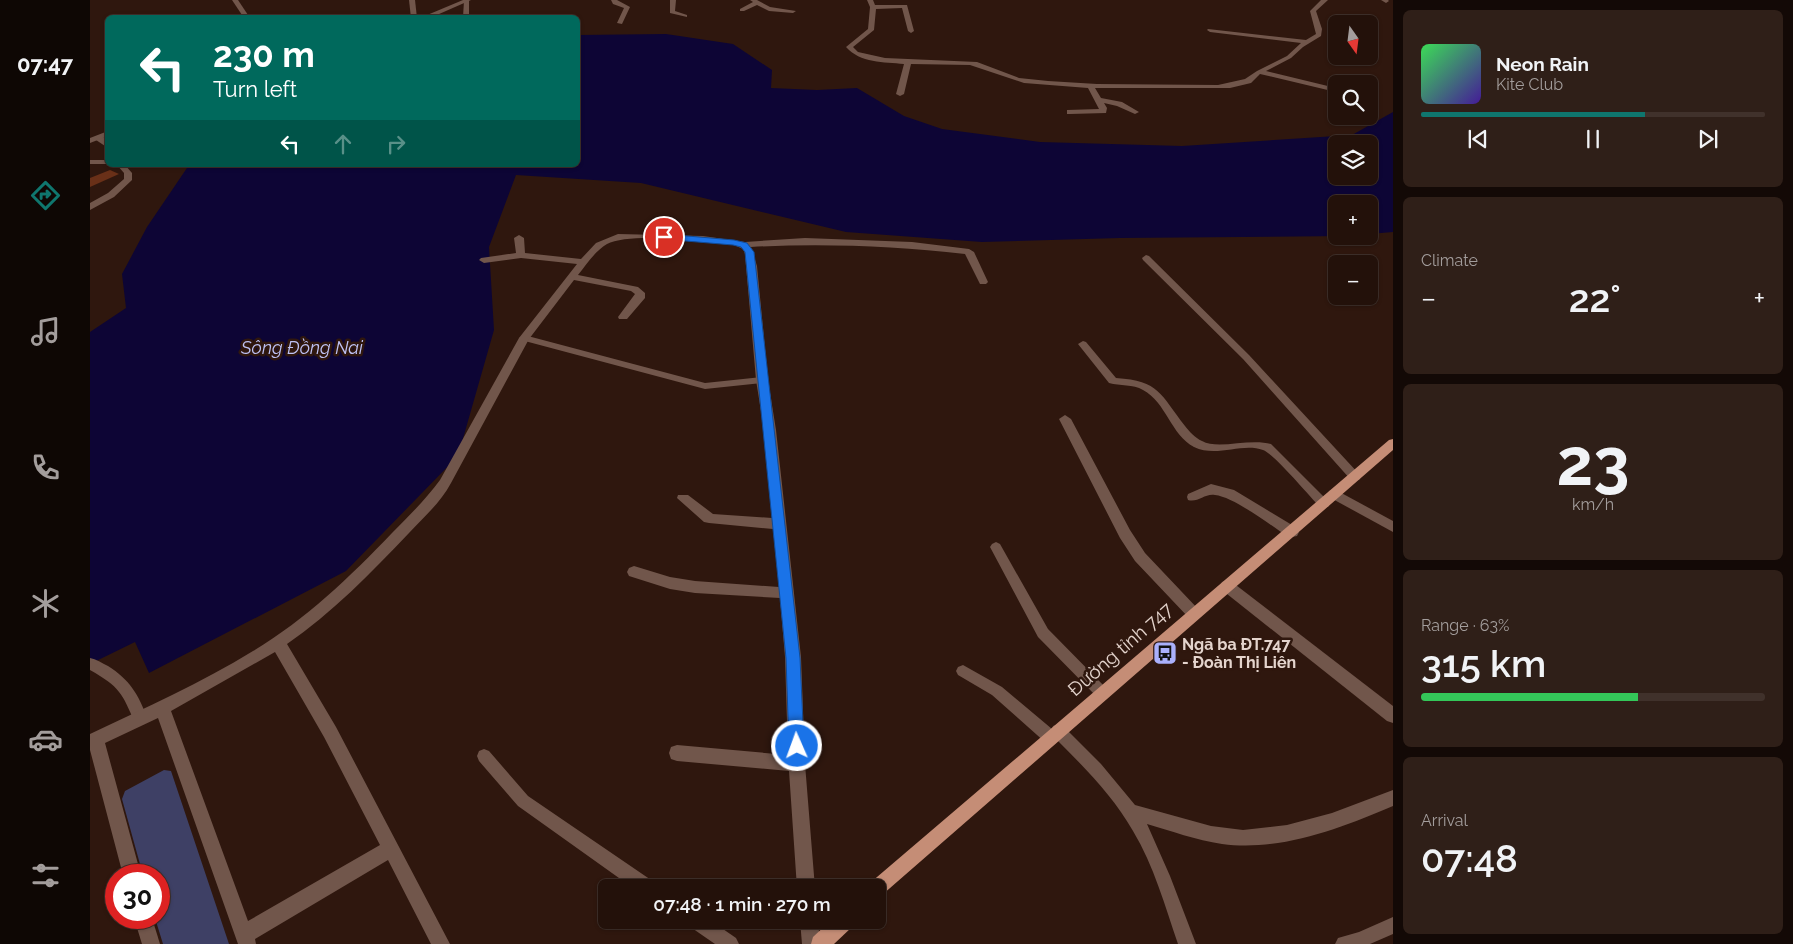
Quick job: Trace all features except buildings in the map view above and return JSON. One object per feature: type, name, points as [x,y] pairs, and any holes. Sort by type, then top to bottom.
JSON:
[{"type":"main road","name":"Đường tỉnh 747","points":[[886,880],[1393,443]]},
{"type":"main road","points":[[820,944],[836,929]]},
{"type":"street","points":[[235,0],[245,15]]},
{"type":"street","points":[[412,0],[414,15]]},
{"type":"street","points":[[431,15],[467,0],[466,15]]},
{"type":"street","points":[[614,0],[615,3],[627,7],[620,23]]},
{"type":"street","points":[[673,0],[672,12],[685,16]]},
{"type":"street","points":[[911,31],[905,6],[871,3],[871,30],[849,47],[858,56],[873,59],[977,64],[1021,80],[1090,85],[1230,86],[1248,81],[1259,72],[1289,57],[1319,34],[1320,29],[1313,17],[1313,11],[1325,0]]},
{"type":"street","points":[[742,10],[755,1],[772,10],[793,10]]},
{"type":"street","points":[[1210,30],[1307,42]]},
{"type":"street","points":[[900,94],[908,61]]},
{"type":"street","points":[[1259,72],[1328,88]]},
{"type":"street","points":[[1070,112],[1103,111],[1090,85]]},
{"type":"street","points":[[1098,100],[1118,104],[1135,112]]},
{"type":"street","points":[[90,142],[105,135]]},
{"type":"street","points":[[99,138],[105,143]]},
{"type":"street","points":[[90,162],[105,162]]},
{"type":"street","points":[[90,207],[111,195],[128,180],[128,173],[123,167]]},
{"type":"street","points":[[129,864],[93,741],[162,708],[278,643],[306,624],[374,561],[446,483],[524,338],[583,262],[601,243],[618,237],[648,236],[697,238],[744,245],[824,242],[912,245],[969,252],[983,282]]},
{"type":"street","points":[[519,238],[521,255]]},
{"type":"street","points":[[744,245],[749,252],[752,266],[762,380],[770,430],[793,658],[797,764],[805,879]]},
{"type":"street","points":[[484,260],[521,255],[583,262]]},
{"type":"street","points":[[572,277],[634,289],[640,293],[641,296],[623,317]]},
{"type":"street","points":[[1065,419],[1130,542],[1140,557],[1194,614]]},
{"type":"street","points":[[1193,497],[1211,489],[1229,493],[1292,532]]},
{"type":"street","points":[[683,498],[709,518],[780,524]]},
{"type":"street","points":[[1329,499],[1393,527]]},
{"type":"street","points":[[634,572],[670,583],[695,587],[786,593]]},
{"type":"street","points":[[1227,586],[1393,716]]},
{"type":"street","points":[[278,643],[330,732],[441,944]]},
{"type":"street","points":[[162,708],[245,939],[391,848]]},
{"type":"street","points":[[676,753],[797,764]]},
{"type":"street","points":[[146,929],[150,944]]},
{"type":"street","points":[[810,929],[811,944]]},
{"type":"lane","points":[[1146,258],[1246,357],[1355,477]]},
{"type":"lane","points":[[524,338],[705,386],[762,380]]},
{"type":"lane","points":[[1083,344],[1113,381],[1137,384],[1149,388],[1198,444],[1214,447],[1243,445],[1268,447],[1329,499]]},
{"type":"lane","points":[[996,547],[1043,633],[1102,693]]},
{"type":"lane","points":[[91,664],[115,678],[127,689],[135,702],[140,718]]},
{"type":"lane","points":[[962,671],[998,691],[1095,767],[1131,812],[1147,841],[1187,944]]},
{"type":"lane","points":[[484,756],[523,801],[635,879]]},
{"type":"lane","points":[[1131,812],[1224,836],[1262,836],[1324,824],[1393,798]]},
{"type":"lane","points":[[1344,944],[1360,940],[1393,925]]},
{"type":"lane","points":[[708,929],[730,944]]},
{"type":"shaded area","points":[[164,770],[171,771],[229,944],[163,944],[158,929],[170,929],[170,864],[140,864],[122,799],[125,791]]},
{"type":"water","name":"Sông Đồng Nai","points":[[666,34],[733,44],[772,70],[771,88],[817,90],[857,88],[904,116],[942,129],[1040,142],[1182,146],[1328,137],[1328,185],[1378,185],[1378,135],[1352,135],[1370,125],[1378,125],[1378,120],[1393,112],[1393,232],[1378,233],[1378,195],[1328,195],[1328,236],[1120,238],[982,242],[846,232],[641,183],[516,175],[489,247],[494,330],[458,456],[346,571],[149,673],[135,642],[90,664],[90,332],[126,308],[122,274],[147,227],[188,167],[580,167],[580,35]]},
{"type":"place","name":"Ngã ba ĐT.747 - Đoàn Thị Liên","points":[[1165,653]]},
{"type":"route","points":[[664,237],[734,242],[744,245],[749,252],[752,266],[762,380],[770,430],[793,658],[797,746]]}]
